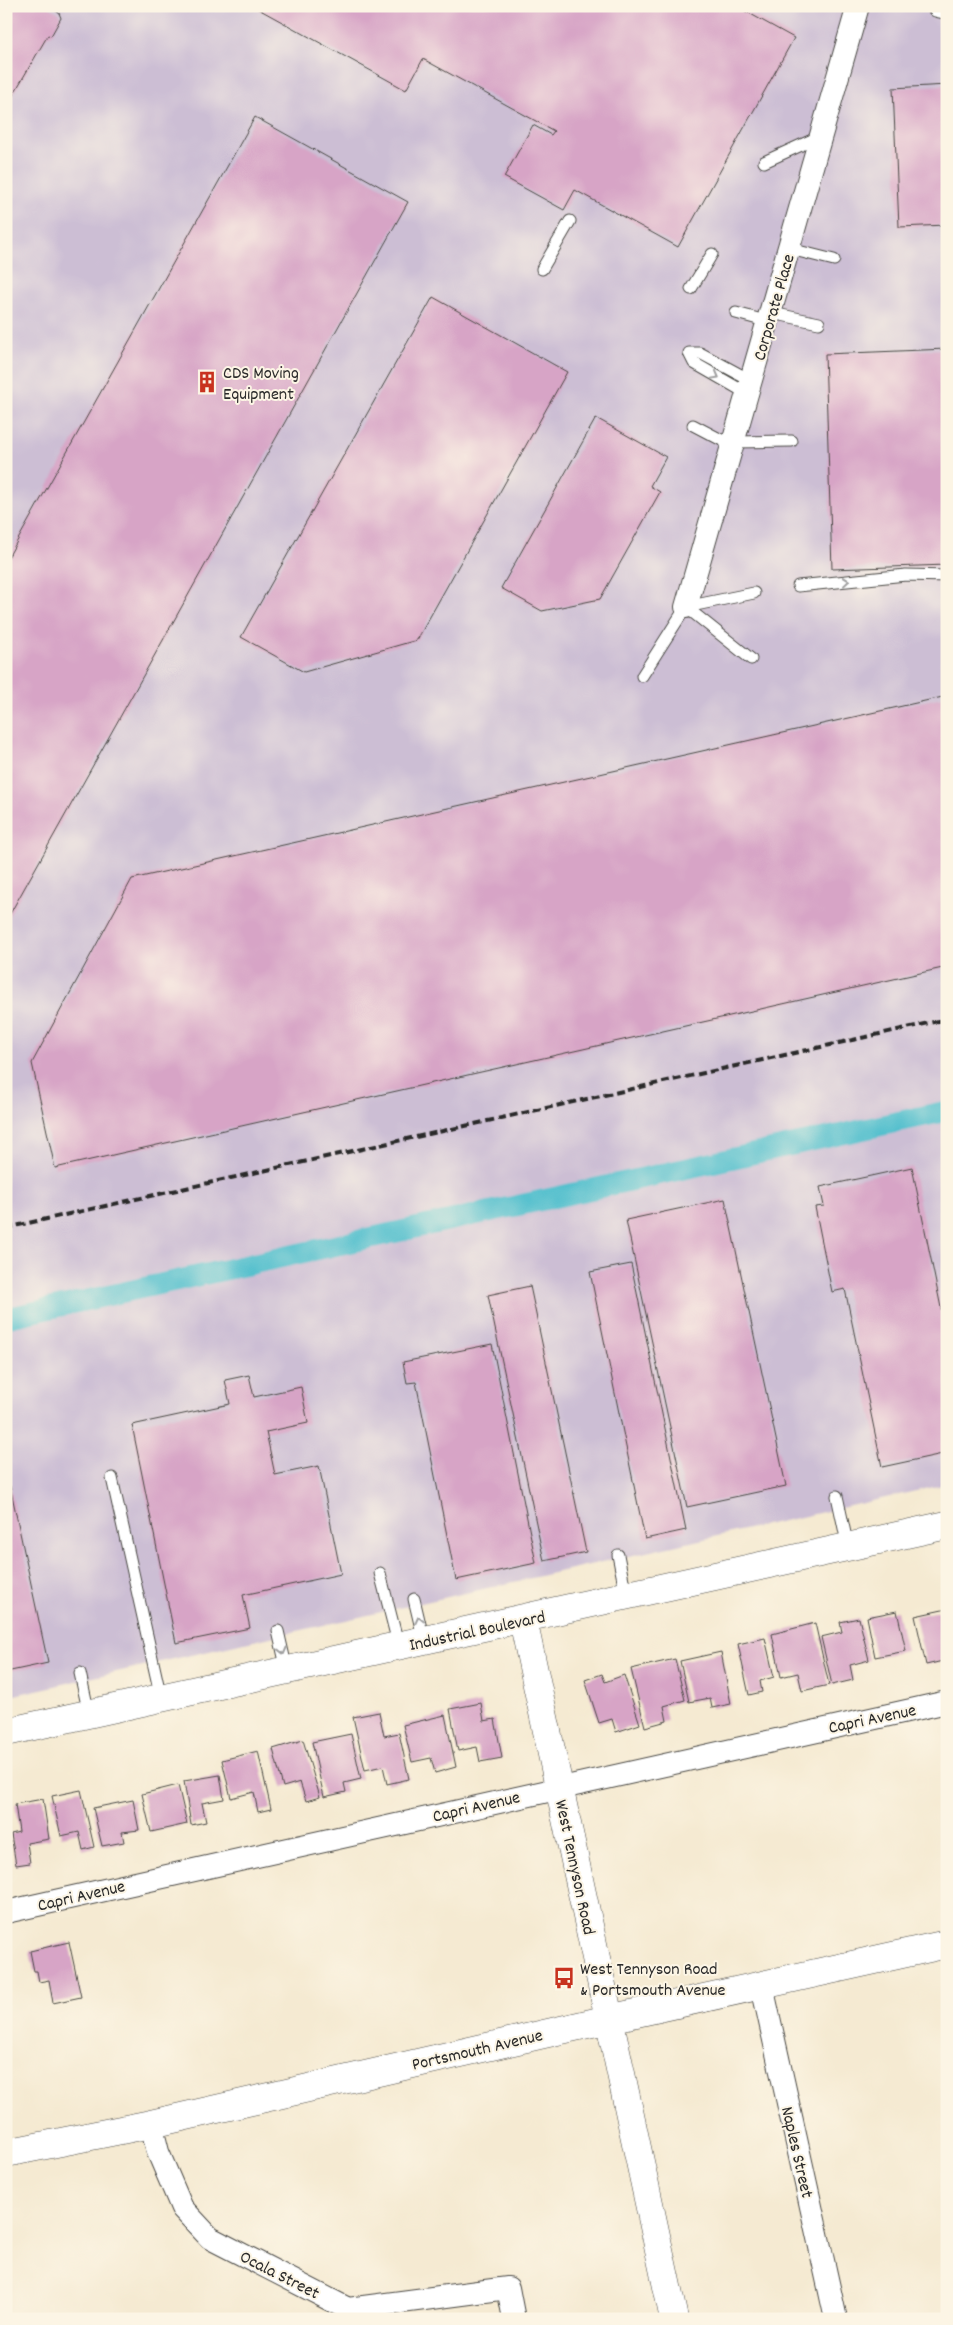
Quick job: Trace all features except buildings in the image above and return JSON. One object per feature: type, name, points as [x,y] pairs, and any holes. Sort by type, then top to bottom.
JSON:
[{"type":"main road","name":"Industrial Boulevard","points":[[6,1732],[523,1620],[947,1525]]},
{"type":"main road","name":"West Tennyson Road","points":[[523,1620],[674,2319]]},
{"type":"main road","name":"Portsmouth Avenue","points":[[6,2153],[152,2124],[947,1944]]},
{"type":"street","name":"Corporate Place","points":[[686,607],[858,6]]},
{"type":"street","points":[[938,6],[947,8]]},
{"type":"street","name":"Capri Avenue","points":[[6,1912],[559,1787],[947,1702]]},
{"type":"street","name":"Naples Street","points":[[762,1986],[836,2319]]},
{"type":"street","name":"Ocala Street","points":[[152,2124],[158,2152],[182,2208],[210,2238],[348,2309],[508,2288],[514,2319]]},
{"type":"lane","points":[[764,162],[821,136]]},
{"type":"lane","points":[[542,269],[570,221]]},
{"type":"lane","points":[[790,249],[834,260]]},
{"type":"lane","points":[[691,289],[712,254]]},
{"type":"lane","points":[[736,313],[819,323]]},
{"type":"lane","points":[[689,353],[700,353],[750,388],[694,363],[689,353]]},
{"type":"lane","points":[[693,425],[733,444],[792,441]]},
{"type":"lane","points":[[798,586],[906,575],[947,576]]},
{"type":"lane","points":[[642,676],[686,607],[754,593]]},
{"type":"lane","points":[[686,607],[751,659]]},
{"type":"lane","points":[[112,1478],[161,1698]]},
{"type":"lane","points":[[837,1496],[848,1547]]},
{"type":"lane","points":[[618,1555],[627,1597]]},
{"type":"lane","points":[[380,1573],[412,1644]]},
{"type":"lane","points":[[412,1644],[414,1599]]},
{"type":"lane","points":[[278,1631],[288,1670]]},
{"type":"lane","points":[[80,1673],[89,1714]]},
{"type":"shaded area","points":[[6,6],[947,6],[947,1484],[6,1697]]},
{"type":"waterway","points":[[6,1318],[947,1111]]},
{"type":"railway","points":[[6,1228],[947,1019]]},
{"type":"place","name":"CDS Moving Equipment","points":[[207,382]]},
{"type":"place","name":"West Tennyson Road & Portsmouth Avenue","points":[[564,1978]]}]
